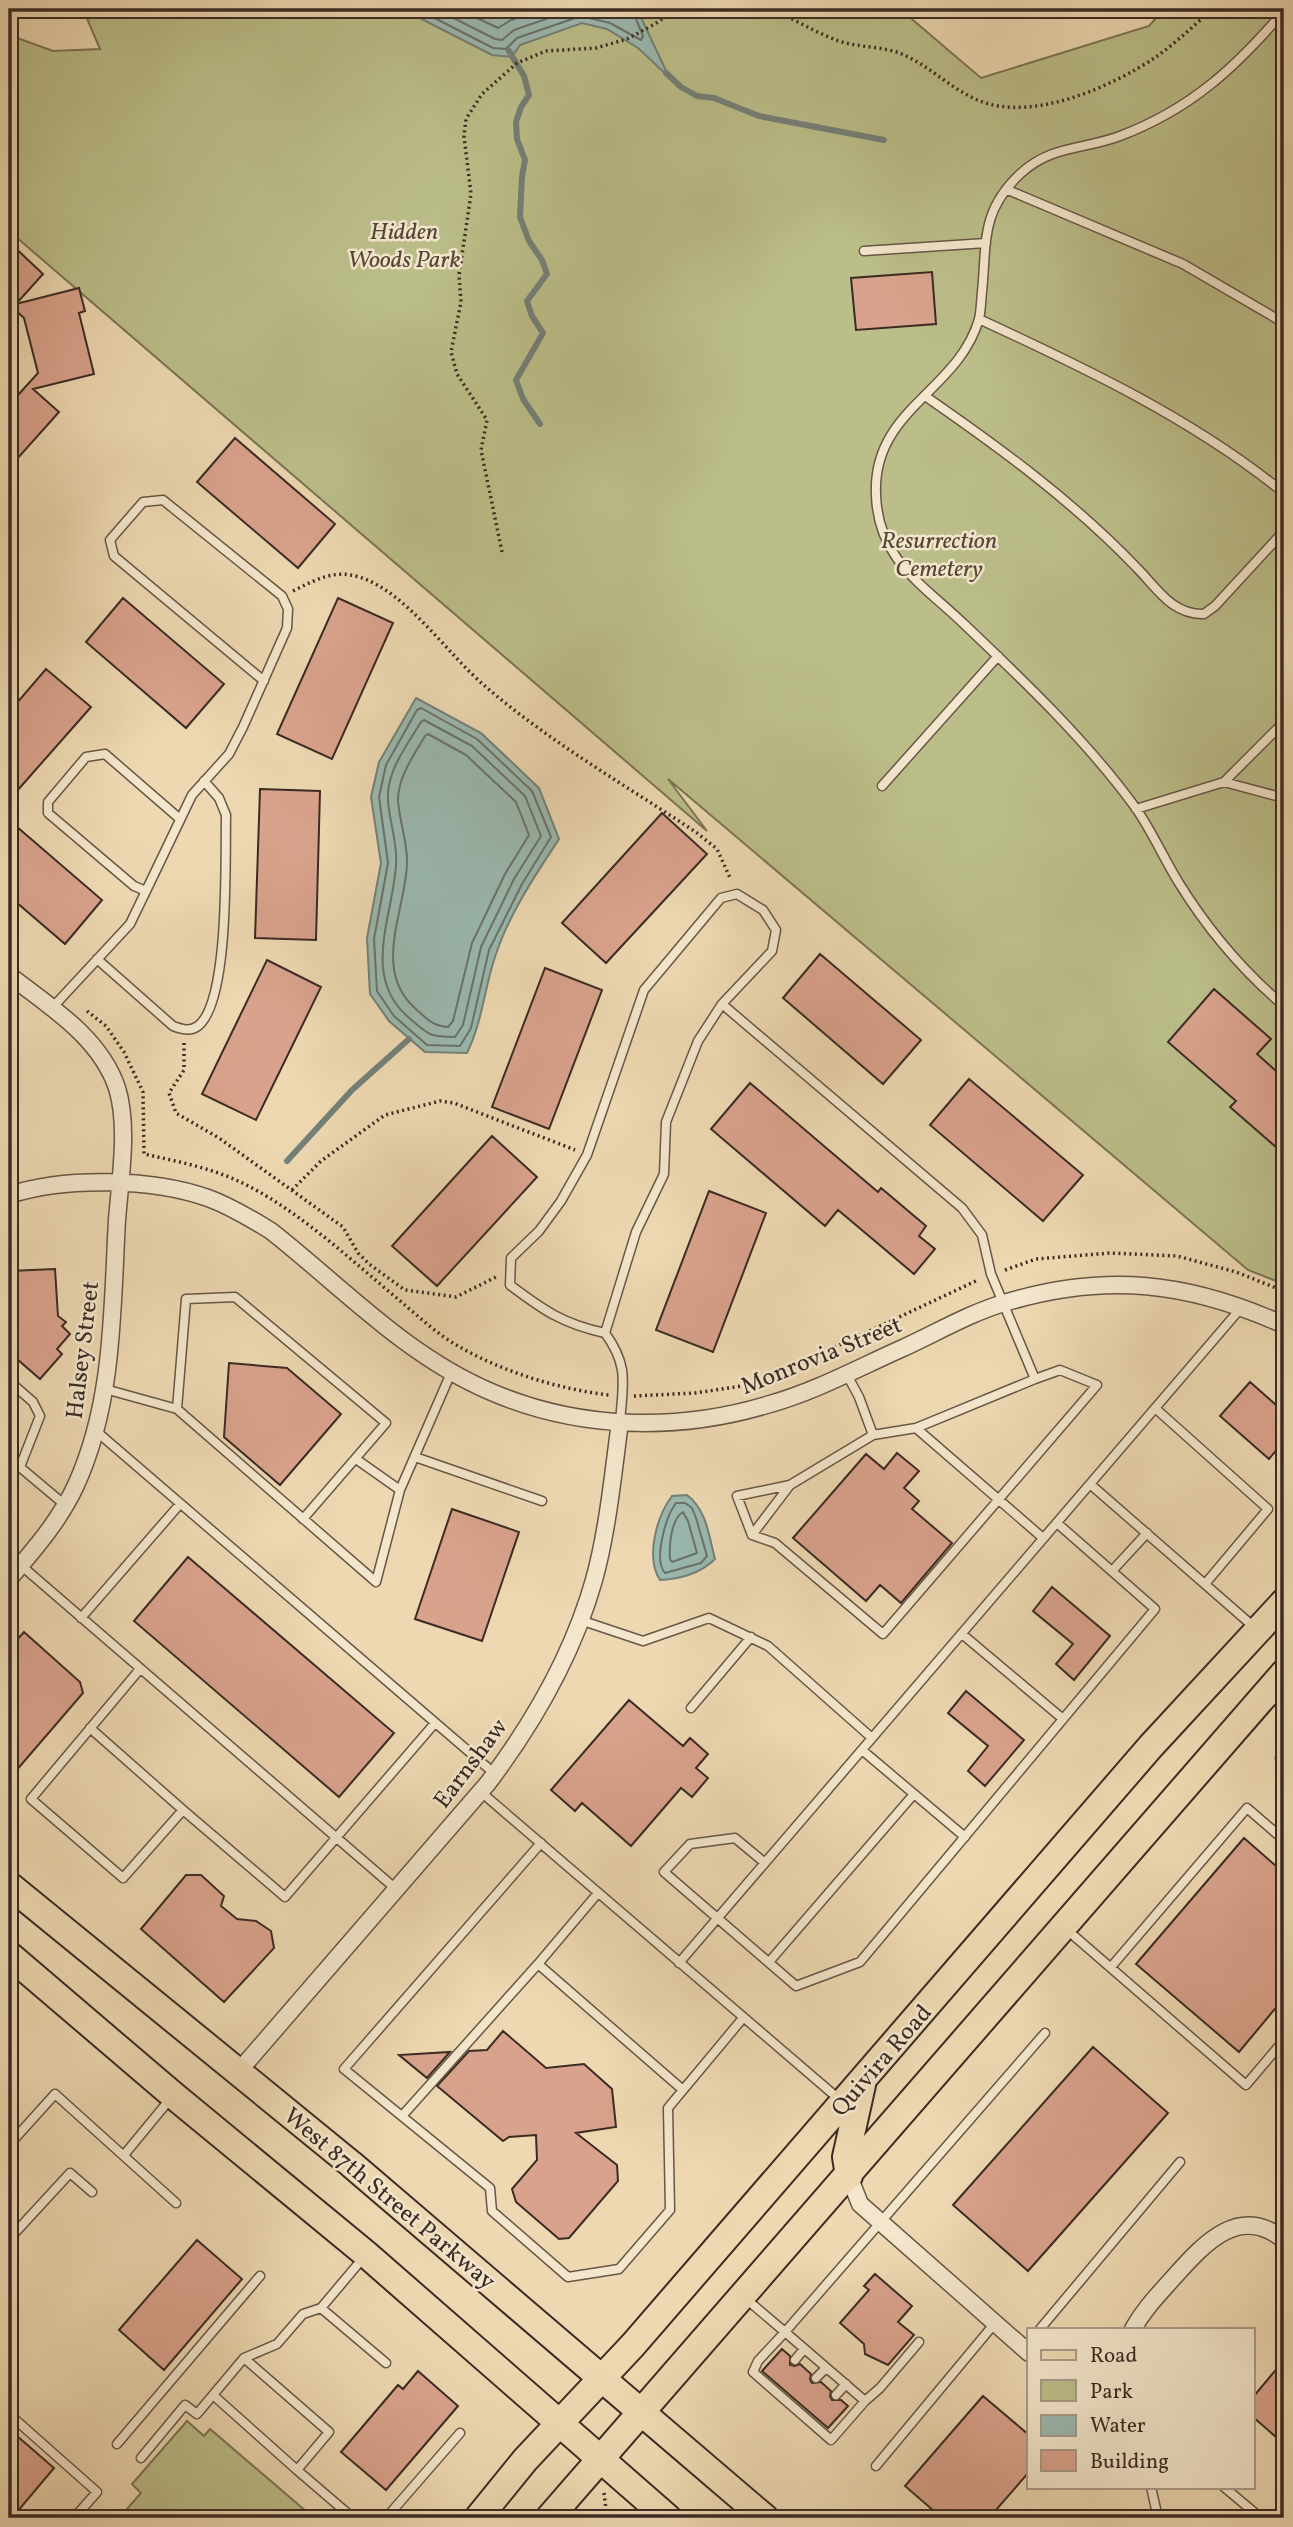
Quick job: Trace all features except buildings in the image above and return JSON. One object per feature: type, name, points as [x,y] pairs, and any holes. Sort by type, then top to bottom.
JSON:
[{"type":"main road","name":"Quivira Road","points":[[478,2518],[525,2460],[633,2345],[844,2103],[1151,1746],[1284,1602]]},
{"type":"main road","points":[[549,2518],[1284,1673]]},
{"type":"main road","name":"West 87th Street Parkway","points":[[9,1885],[239,2071],[765,2518]]},
{"type":"main road","points":[[9,1955],[366,2254],[668,2518]]},
{"type":"main road","points":[[849,2176],[846,2157],[863,2081]]},
{"type":"street","name":"Halsey Street","points":[[9,975],[84,1036],[103,1059],[117,1089],[122,1128],[105,1389],[96,1431],[76,1487],[53,1525],[15,1560],[9,1579]]},
{"type":"street","name":"Monrovia Street","points":[[9,1195],[25,1189],[69,1182],[181,1191],[206,1198],[248,1217],[298,1252],[407,1344],[451,1373],[488,1391],[540,1409],[582,1419],[667,1424],[723,1417],[773,1404],[1002,1303],[1060,1290],[1108,1284],[1157,1286],[1200,1293],[1243,1306],[1284,1325]]},
{"type":"street","name":"Earnshaw","points":[[239,2071],[481,1792],[509,1755],[551,1686],[580,1620],[594,1579],[606,1521],[620,1422]]},
{"type":"street","points":[[849,2176],[860,2204],[1027,2348]]},
{"type":"street","points":[[1134,2328],[1141,2315],[1202,2245],[1217,2235],[1237,2227],[1259,2228],[1284,2240]]},
{"type":"lane","points":[[1284,11],[1262,37],[1204,92],[1164,118],[1116,138],[1066,148],[1044,156],[1019,175],[996,204],[987,225],[979,319],[965,349],[943,379],[903,415],[891,431],[880,460],[875,494],[888,547],[905,571],[998,656],[1136,809],[1179,884],[1203,919],[1232,956],[1284,1006]]},
{"type":"lane","points":[[1008,190],[1184,264],[1284,323]]},
{"type":"lane","points":[[864,251],[986,243]]},
{"type":"lane","points":[[979,319],[1091,372],[1159,409],[1221,447],[1284,494]]},
{"type":"lane","points":[[925,396],[1000,448],[1061,496],[1170,603],[1183,612],[1204,614],[1214,606],[1284,531]]},
{"type":"lane","points":[[52,1008],[130,924],[192,795],[229,754],[264,681],[287,628],[288,609],[282,596],[163,500],[143,502],[110,540],[114,556],[264,681]]},
{"type":"lane","points":[[882,786],[998,656]]},
{"type":"lane","points":[[1136,809],[1224,782],[1284,722]]},
{"type":"lane","points":[[146,891],[134,886],[48,813],[48,802],[86,757],[105,754],[180,819]]},
{"type":"lane","points":[[97,959],[173,1027],[185,1030],[197,1027],[206,1017],[216,992],[222,958],[226,815],[219,798],[204,781]]},
{"type":"lane","points":[[1224,782],[1284,798]]},
{"type":"lane","points":[[605,1333],[636,1232],[664,1174],[666,1122],[698,1041],[722,1004],[772,951],[776,930],[763,910],[737,894],[721,898],[644,990],[587,1155],[561,1201],[539,1231],[511,1258],[510,1284],[541,1308],[577,1327],[605,1333],[618,1351],[623,1374],[620,1422]]},
{"type":"lane","points":[[722,1004],[962,1208],[982,1235],[991,1274],[1035,1378]]},
{"type":"lane","points":[[177,1409],[186,1298],[235,1297],[386,1423],[303,1519]]},
{"type":"lane","points":[[679,1963],[1243,1306]]},
{"type":"lane","points":[[1059,1370],[1097,1385],[883,1634],[775,1543],[752,1535],[737,1496],[790,1485],[873,1435],[916,1428],[1059,1370]]},
{"type":"lane","points":[[105,1389],[177,1409],[376,1582],[400,1490],[451,1373]]},
{"type":"lane","points":[[846,1373],[859,1397],[873,1435]]},
{"type":"lane","points":[[9,1381],[33,1402],[40,1416],[20,1467]]},
{"type":"lane","points":[[1155,1408],[1268,1509],[1205,1584]]},
{"type":"lane","points":[[916,1428],[1043,1538]]},
{"type":"lane","points":[[96,1431],[495,1774]]},
{"type":"lane","points":[[415,1457],[542,1501]]},
{"type":"lane","points":[[9,1458],[65,1505]]},
{"type":"lane","points":[[356,1459],[400,1490]]},
{"type":"lane","points":[[1090,1483],[1258,1630]]},
{"type":"lane","points":[[752,1535],[790,1485]]},
{"type":"lane","points":[[81,1618],[180,1504]]},
{"type":"lane","points":[[765,1863],[735,1838],[690,1843],[664,1872],[796,1986],[860,1962],[1155,1609],[1057,1523]]},
{"type":"lane","points":[[1112,1571],[1147,1533]]},
{"type":"lane","points":[[15,1560],[397,1889]]},
{"type":"lane","points":[[580,1620],[643,1642],[709,1618],[768,1646],[872,1738]]},
{"type":"lane","points":[[962,1634],[1063,1719]]},
{"type":"lane","points":[[691,1708],[751,1637]]},
{"type":"lane","points":[[140,1669],[31,1799],[123,1878],[183,1810]]},
{"type":"lane","points":[[90,1728],[285,1897],[435,1723]]},
{"type":"lane","points":[[862,1750],[965,1837]]},
{"type":"lane","points":[[1284,1753],[1280,1758],[1284,1761]]},
{"type":"lane","points":[[481,1792],[844,2103]]},
{"type":"lane","points":[[769,1962],[914,1794]]},
{"type":"lane","points":[[1111,1967],[1247,1808],[1284,1840]]},
{"type":"lane","points":[[541,1843],[344,2069],[490,2188],[492,2211],[568,2277],[620,2269],[670,2210],[668,2108],[743,2018]]},
{"type":"lane","points":[[402,2116],[598,1893]]},
{"type":"lane","points":[[1064,1927],[1246,2085],[1284,2040]]},
{"type":"lane","points":[[538,1964],[683,2090]]},
{"type":"lane","points":[[919,2342],[831,2440],[795,2404],[753,2372],[758,2361],[1045,2034]]},
{"type":"lane","points":[[9,2145],[55,2094],[176,2203]]},
{"type":"lane","points":[[124,2155],[173,2095]]},
{"type":"lane","points":[[1041,2328],[1180,2162]]},
{"type":"lane","points":[[9,2232],[12,2236],[70,2173],[92,2192]]},
{"type":"lane","points":[[141,2458],[185,2405],[197,2414],[244,2358],[278,2344],[303,2315],[321,2308],[366,2254]]},
{"type":"lane","points":[[117,2444],[260,2276]]},
{"type":"lane","points":[[743,2296],[865,2400]]},
{"type":"lane","points":[[321,2308],[386,2363]]},
{"type":"lane","points":[[876,2466],[995,2323]]},
{"type":"lane","points":[[795,2360],[804,2349]]},
{"type":"lane","points":[[244,2358],[329,2432],[297,2470]]},
{"type":"lane","points":[[816,2378],[826,2368]]},
{"type":"lane","points":[[836,2395],[846,2384]]},
{"type":"lane","points":[[213,2395],[354,2518]]},
{"type":"lane","points":[[9,2414],[97,2492],[74,2518]]},
{"type":"lane","points":[[386,2518],[460,2433]]},
{"type":"lane","points":[[1151,2488],[1158,2518]]},
{"type":"lane","points":[[1225,2488],[1261,2518]]},
{"type":"path","points":[[502,552],[481,450],[487,420],[457,374],[451,352],[461,302],[459,275],[471,194],[464,136],[466,119],[482,93],[502,74],[530,56],[545,51],[596,48],[627,39],[676,9]]},
{"type":"path","points":[[772,9],[840,41],[877,47],[906,56],[977,100],[1003,109],[1057,102],[1121,78],[1158,56],[1213,9]]},
{"type":"path","points":[[282,596],[322,577],[341,573],[360,577],[386,589],[486,687],[516,711],[718,849],[737,894]]},
{"type":"path","points":[[185,1030],[184,1070],[169,1093],[176,1113],[219,1138],[343,1227],[358,1253],[369,1264],[405,1290],[456,1297],[510,1270]]},
{"type":"path","points":[[292,1190],[321,1161],[385,1115],[440,1101],[454,1103],[587,1155]]},
{"type":"green space","name":"Resurrection Cemetery","points":[[83,9],[900,9],[981,78],[1149,26],[1164,9],[1284,9],[1284,1284],[1248,1270],[668,779],[707,831],[9,231],[9,35],[53,51],[100,49]]},
{"type":"green space","points":[[187,2421],[204,2436],[210,2429],[314,2518],[119,2518],[141,2493],[132,2484]]},
{"type":"water","points":[[402,9],[637,9],[669,77],[638,48],[607,29],[582,23],[520,45],[512,57],[492,55]]},
{"type":"water","points":[[416,698],[481,733],[539,788],[559,839],[524,895],[501,939],[477,1028],[467,1053],[425,1052],[389,1021],[370,994],[367,938],[381,863],[371,797],[379,762]]},
{"type":"water","points":[[687,1495],[703,1516],[715,1559],[690,1574],[660,1580],[653,1560],[658,1525],[672,1496]]},
{"type":"waterway","points":[[509,51],[524,76],[529,95],[516,122],[517,139],[525,160],[520,217],[529,241],[542,260],[547,274],[527,301],[532,316],[543,333],[516,380],[523,399],[540,424]]},
{"type":"waterway","points":[[666,73],[681,87],[697,96],[714,98],[759,116],[884,140]]},
{"type":"waterway","points":[[287,1161],[352,1090],[409,1039]]},
{"type":"park label","name":"Hidden Woods Park","points":[[404,245]]}]
